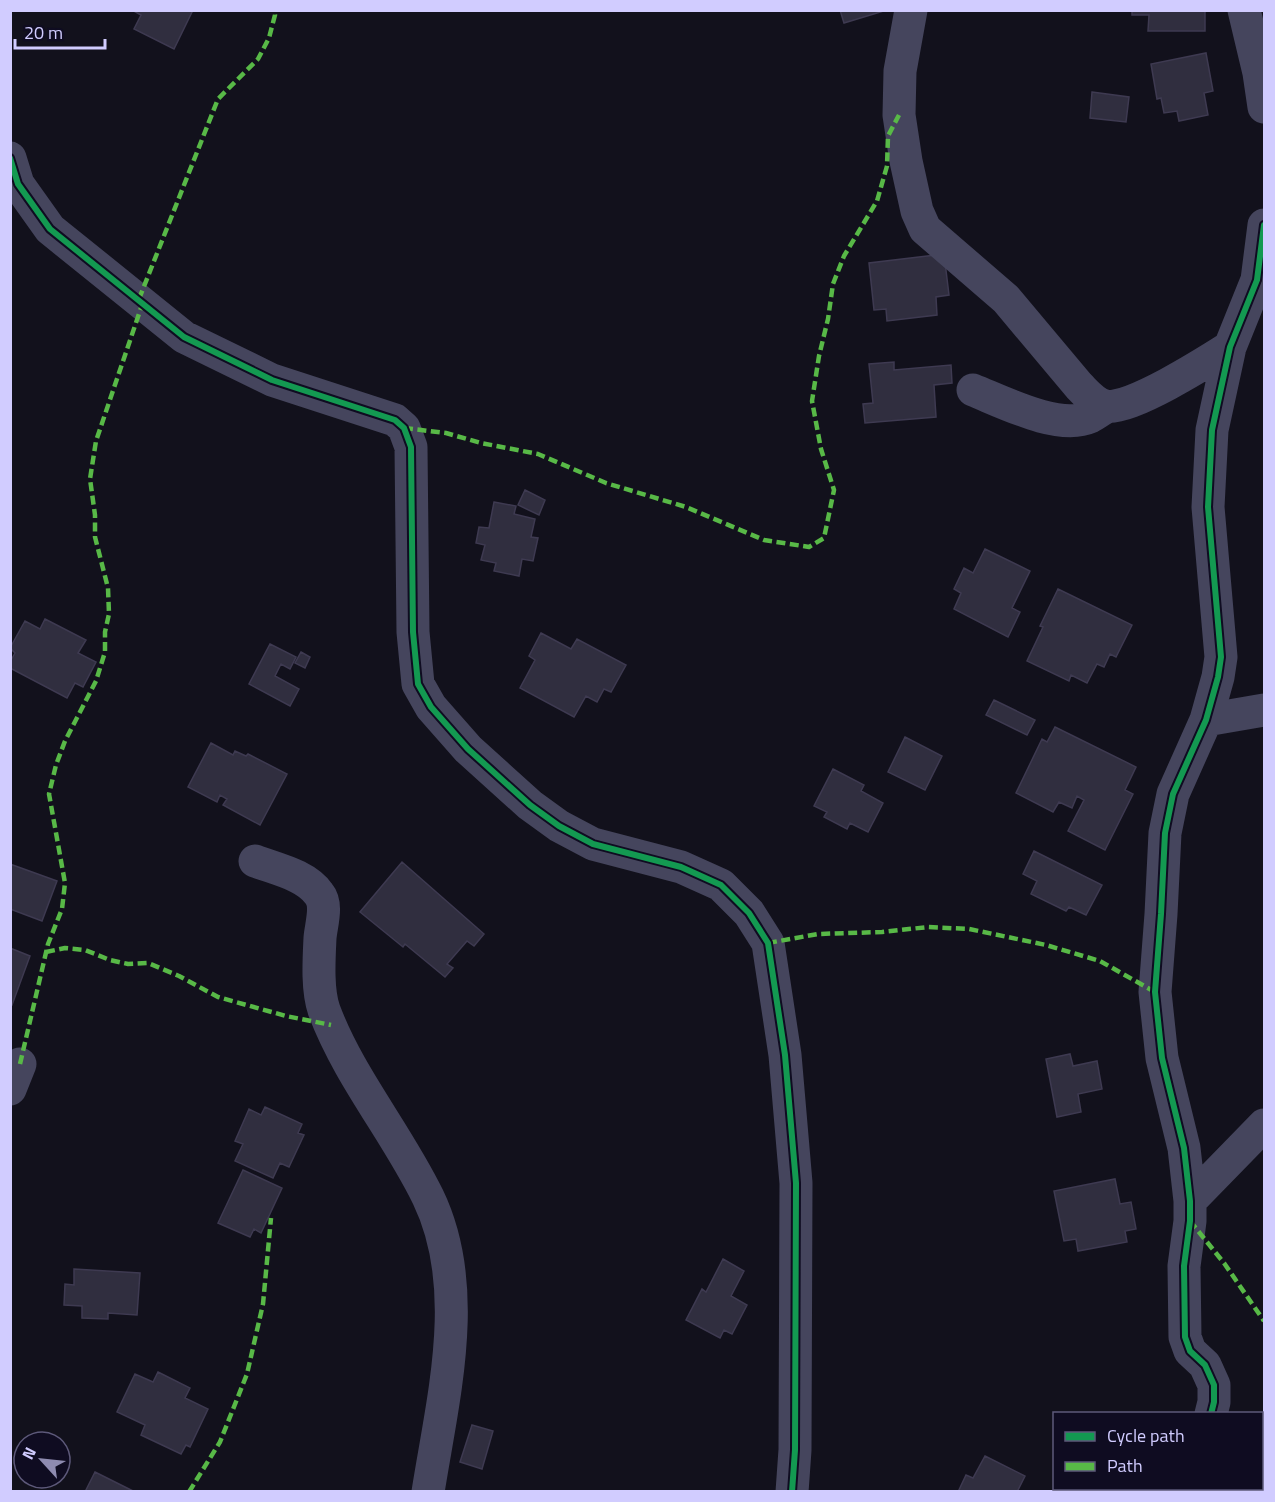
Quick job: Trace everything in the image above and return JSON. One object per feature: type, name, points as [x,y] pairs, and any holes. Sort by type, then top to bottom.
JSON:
[{"type":"street","points":[[911,10],[900,71],[899,115],[917,211],[925,229],[1006,298],[1092,400],[1107,406]]},
{"type":"street","points":[[1244,10],[1259,73],[1264,107]]},
{"type":"street","points":[[10,158],[18,184],[50,229]]},
{"type":"street","points":[[10,211],[50,229],[184,337],[272,380],[395,420],[404,428],[411,447],[413,632],[418,684],[431,707],[468,749],[530,805],[559,826],[593,844],[681,867],[721,885],[749,913],[768,943],[785,1054],[796,1183],[795,1450],[792,1491]]},
{"type":"street","points":[[1211,1412],[1214,1385],[1204,1365],[1190,1351],[1185,1337],[1184,1266],[1190,1221],[1190,1201],[1184,1149],[1162,1058],[1155,992],[1165,833],[1173,794],[1206,720],[1221,657],[1208,507],[1212,430],[1230,347],[1257,280],[1263,243]]},
{"type":"street","points":[[973,390],[1047,418],[1071,420],[1089,417],[1107,406],[1123,403],[1173,382],[1230,347]]},
{"type":"street","points":[[1206,720],[1264,710]]},
{"type":"street","points":[[255,861],[308,883],[321,895],[323,910],[319,973],[323,1008],[342,1049],[428,1197],[444,1238],[450,1292],[450,1348],[428,1491]]},
{"type":"street","points":[[1190,1201],[1264,1125]]},
{"type":"street","points":[[1184,1149],[1210,1156],[1232,1157]]},
{"type":"building","points":[[132,10],[193,10],[174,49],[134,29],[141,15]]},
{"type":"building","points":[[840,10],[883,10],[884,11],[844,23]]},
{"type":"building","points":[[1132,10],[1205,10],[1205,31],[1148,31],[1149,15],[1132,15]]},
{"type":"building","points":[[1206,53],[1213,91],[1204,93],[1208,115],[1179,121],[1177,111],[1164,113],[1161,98],[1157,99],[1151,64]]},
{"type":"building","points":[[1092,92],[1129,97],[1126,122],[1090,118]]},
{"type":"building","points":[[944,254],[949,295],[936,297],[937,315],[887,321],[886,309],[874,310],[869,263]]},
{"type":"building","points":[[894,362],[894,370],[951,365],[952,383],[934,385],[936,417],[865,423],[863,404],[873,403],[869,364]]},
{"type":"building","points":[[525,490],[545,500],[539,515],[518,505]]},
{"type":"building","points":[[494,502],[516,506],[514,514],[535,519],[531,537],[538,538],[533,561],[522,559],[519,576],[494,571],[496,563],[481,560],[485,545],[476,543],[479,527],[489,528]]},
{"type":"building","points":[[985,549],[1030,571],[1012,608],[1020,612],[1008,637],[954,609],[961,593],[954,589],[964,568],[973,573]]},
{"type":"building","points":[[1058,589],[1132,625],[1116,657],[1110,654],[1104,667],[1097,664],[1087,683],[1071,675],[1069,681],[1027,661],[1043,627],[1040,626]]},
{"type":"building","points":[[45,619],[86,640],[78,653],[96,662],[83,687],[75,683],[67,698],[10,668],[10,662],[15,653],[10,648],[25,621],[40,629]]},
{"type":"building","points":[[541,633],[571,649],[577,639],[626,665],[611,692],[604,689],[597,702],[586,696],[574,717],[520,688],[535,660],[529,656]]},
{"type":"building","points":[[270,644],[296,657],[290,669],[281,664],[275,676],[299,689],[290,706],[249,684]]},
{"type":"building","points":[[301,652],[310,657],[305,668],[295,663]]},
{"type":"building","points":[[994,700],[1035,720],[1027,735],[986,715]]},
{"type":"building","points":[[1055,727],[1136,767],[1125,790],[1133,794],[1105,850],[1068,831],[1084,800],[1077,796],[1072,808],[1059,802],[1053,812],[1016,793],[1042,739],[1047,742]]},
{"type":"building","points":[[905,737],[942,756],[925,790],[888,772]]},
{"type":"building","points":[[211,743],[233,755],[235,751],[246,756],[248,754],[287,774],[260,825],[223,805],[227,799],[220,795],[217,802],[188,787]]},
{"type":"building","points":[[833,769],[864,785],[861,791],[883,803],[868,832],[850,823],[847,829],[824,817],[827,812],[814,806]]},
{"type":"building","points":[[1034,851],[1102,885],[1086,915],[1069,907],[1066,911],[1031,894],[1037,881],[1023,874]]},
{"type":"building","points":[[402,862],[484,934],[474,946],[467,941],[447,964],[453,968],[445,977],[405,944],[403,947],[360,912]]},
{"type":"building","points":[[10,864],[57,881],[42,921],[10,909]]},
{"type":"building","points":[[10,948],[30,956],[12,1005],[10,1004]]},
{"type":"building","points":[[1070,1054],[1073,1066],[1097,1061],[1102,1089],[1078,1094],[1081,1112],[1057,1117],[1046,1059]]},
{"type":"building","points":[[265,1107],[302,1124],[298,1133],[304,1135],[289,1167],[280,1163],[273,1178],[235,1161],[243,1144],[235,1141],[249,1109],[261,1115]]},
{"type":"building","points":[[243,1170],[282,1188],[261,1233],[254,1229],[250,1237],[218,1223]]},
{"type":"building","points":[[1115,1179],[1120,1204],[1131,1202],[1136,1229],[1125,1231],[1127,1242],[1078,1251],[1076,1239],[1064,1241],[1054,1191]]},
{"type":"building","points":[[723,1259],[744,1271],[731,1296],[747,1305],[732,1334],[724,1330],[720,1338],[686,1320],[702,1289],[706,1292]]},
{"type":"building","points":[[74,1269],[140,1273],[137,1315],[108,1313],[108,1319],[82,1318],[82,1306],[64,1305],[65,1284],[74,1285]]},
{"type":"building","points":[[158,1372],[190,1388],[185,1398],[208,1409],[190,1447],[186,1445],[181,1454],[141,1435],[145,1425],[117,1412],[135,1374],[153,1382]]},
{"type":"building","points":[[472,1425],[493,1431],[482,1469],[460,1462]]},
{"type":"building","points":[[985,1456],[1025,1476],[1017,1492],[958,1492],[966,1475],[973,1478]]},
{"type":"building","points":[[95,1472],[135,1492],[85,1492]]},
{"type":"building","points":[[1126,1490],[1168,1490],[1168,1492],[1126,1492]]},
{"type":"marked path","points":[[139,299],[218,99],[258,59],[269,38],[275,15],[274,10]]},
{"type":"marked path","points":[[404,428],[446,433],[481,443],[538,454],[606,483],[686,507],[764,540],[809,547],[824,538],[834,490],[821,449],[812,401],[819,356],[833,284],[844,256],[877,201],[887,166],[888,136],[899,115]]},
{"type":"marked path","points":[[20,1064],[48,944],[62,909],[65,883],[49,794],[65,741],[96,681],[105,652],[105,632],[109,614],[108,588],[95,537],[95,515],[90,479],[96,441],[143,302]]},
{"type":"marked path","points":[[768,943],[818,934],[882,932],[928,927],[969,929],[1046,945],[1100,961],[1155,992]]},
{"type":"marked path","points":[[46,952],[65,948],[85,950],[128,964],[148,963],[179,976],[218,997],[286,1016],[331,1025]]},
{"type":"marked path","points":[[189,1492],[220,1442],[247,1374],[263,1304],[271,1218]]},
{"type":"marked path","points":[[1190,1221],[1224,1263],[1264,1321]]},
{"type":"cycle path","points":[[10,158],[18,184],[50,229],[184,337],[272,380],[395,420],[404,428],[411,447],[413,632],[418,684],[431,707],[468,749],[530,805],[559,826],[593,844],[681,867],[721,885],[749,913],[768,943],[785,1055],[796,1183],[795,1450],[792,1492]]},
{"type":"cycle path","points":[[1212,1412],[1214,1385],[1205,1365],[1190,1351],[1185,1337],[1184,1266],[1190,1221],[1190,1201],[1184,1148],[1162,1058],[1155,992],[1165,833],[1173,794],[1206,720],[1221,657],[1208,507],[1212,430],[1230,347],[1257,280],[1264,225]]}]
